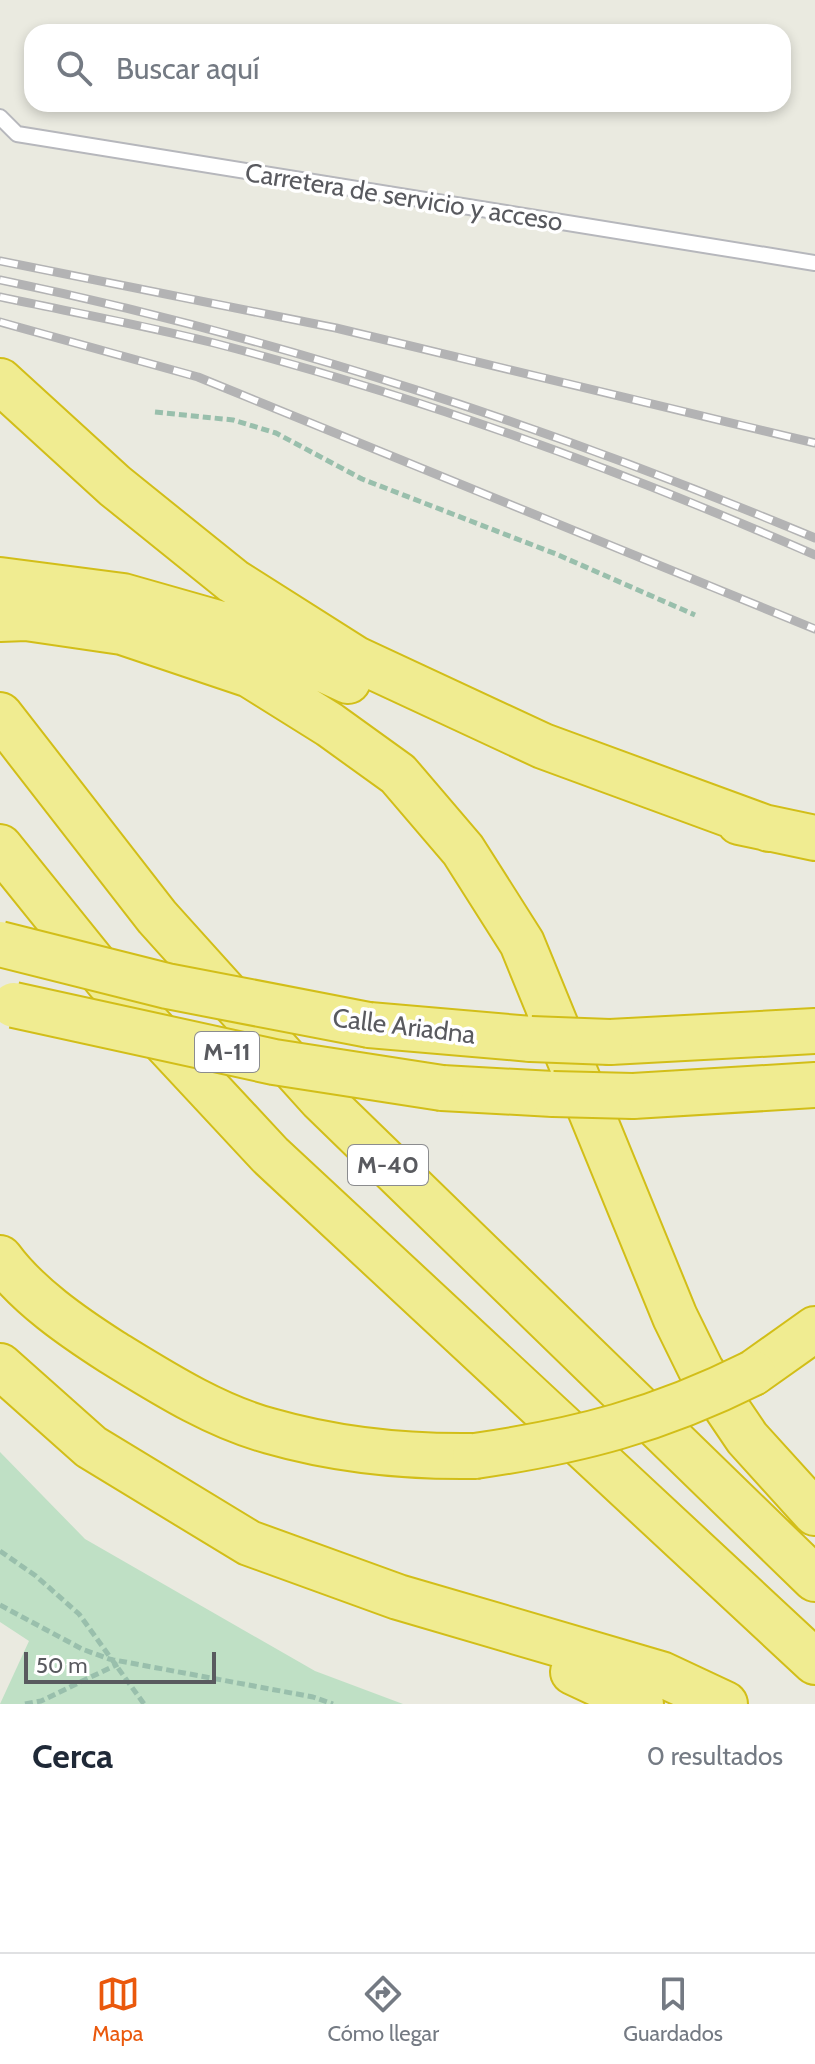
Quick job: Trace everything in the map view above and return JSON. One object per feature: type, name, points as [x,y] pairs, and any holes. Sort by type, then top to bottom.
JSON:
[{"type":"highway","points":[[0,381],[115,486],[233,581],[356,659],[543,746],[769,829]]},
{"type":"highway","points":[[9,599],[123,596],[232,627],[417,713],[602,788],[815,838]]},
{"type":"highway","points":[[9,599],[122,632],[250,675],[330,725],[398,774],[463,850],[522,943],[669,1303],[701,1370],[747,1438],[815,1513]]},
{"type":"highway","name":"M-40","points":[[0,715],[157,917],[321,1099],[815,1579]]},
{"type":"highway","name":"M-40","points":[[0,847],[108,981],[270,1155],[815,1662]]},
{"type":"highway","name":"Calle Ariadna","points":[[0,944],[167,986],[369,1025],[531,1039],[610,1042],[815,1031]]},
{"type":"highway","name":"Calle Ariadna","points":[[7,1003],[274,1062],[442,1088],[633,1096],[815,1085]]},
{"type":"highway","points":[[0,1258],[73,1327],[171,1388],[268,1431],[395,1453],[475,1456],[552,1445],[619,1428],[689,1405],[753,1373],[815,1329]]},
{"type":"highway","points":[[0,1366],[91,1447],[249,1543],[398,1597],[661,1674],[725,1704]]},
{"type":"highway","points":[[398,1597],[641,1704]]},
{"type":"lane","name":"Carretera de servicio y acceso","points":[[0,117],[17,134],[815,263]]},
{"type":"path","points":[[155,412],[233,420],[276,433],[362,479],[556,554],[695,615]]},
{"type":"path","points":[[0,1551],[36,1576],[79,1614],[144,1704]]},
{"type":"path","points":[[0,1605],[82,1649],[109,1659],[313,1697],[333,1704]]},
{"type":"path","points":[[25,1704],[41,1701],[121,1661]]},
{"type":"green space","points":[[0,1452],[85,1539],[315,1671],[403,1704],[0,1704],[29,1641],[0,1622]]},
{"type":"railway","points":[[0,261],[336,328],[815,443]]},
{"type":"railway","points":[[0,280],[209,329],[414,389],[615,459],[815,538]]},
{"type":"railway","points":[[0,297],[187,336],[443,411],[668,493],[815,555]]},
{"type":"railway","points":[[0,322],[198,377],[815,629]]}]
